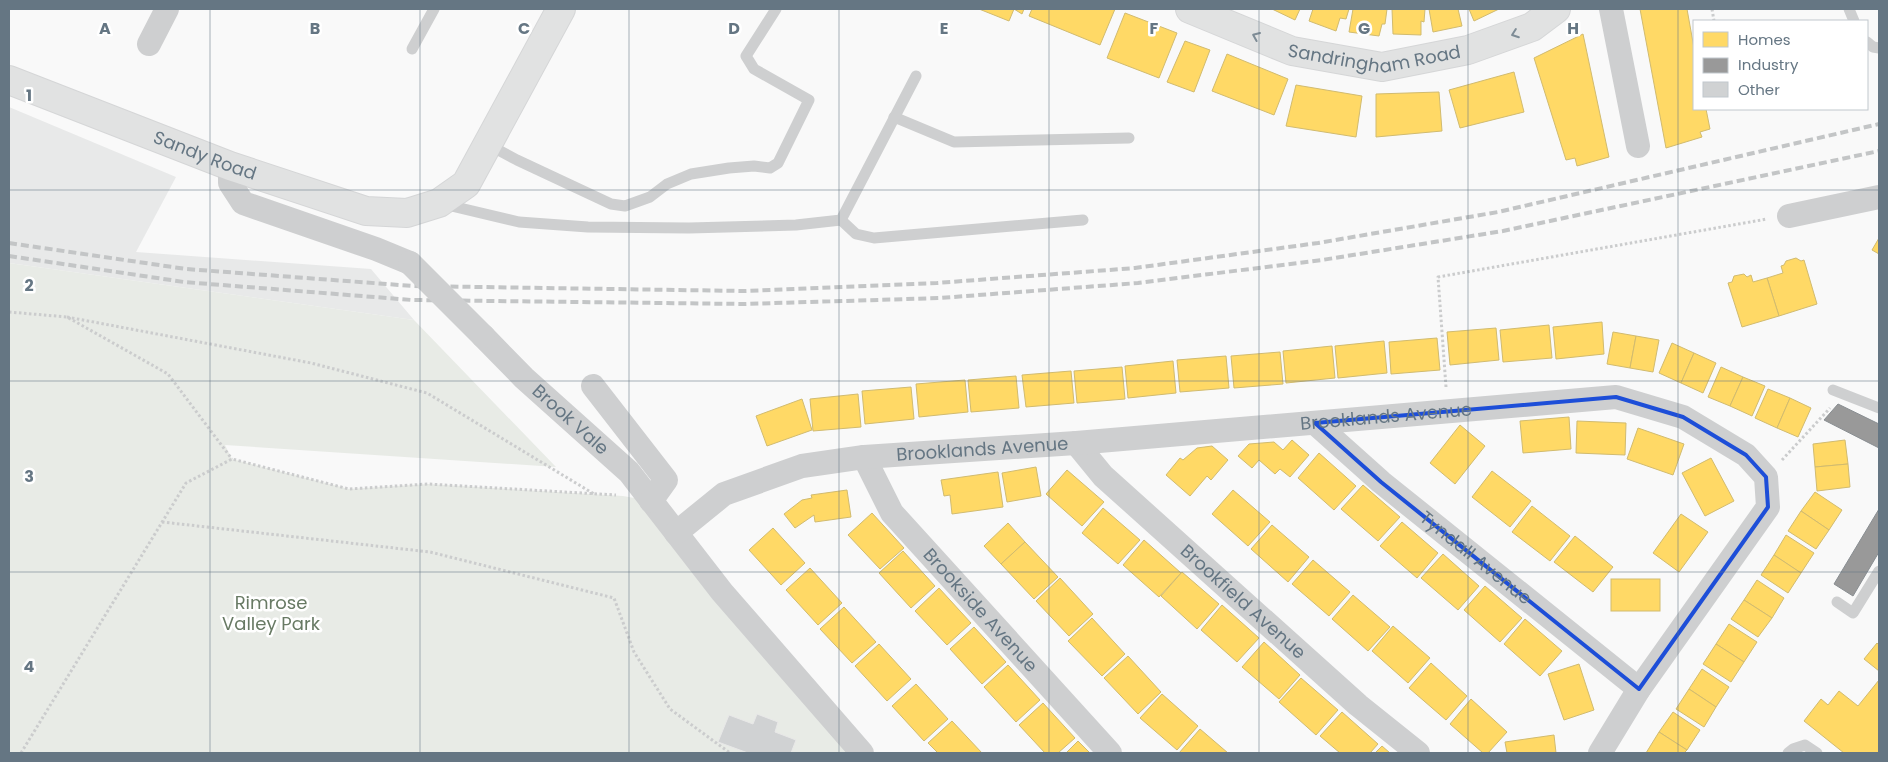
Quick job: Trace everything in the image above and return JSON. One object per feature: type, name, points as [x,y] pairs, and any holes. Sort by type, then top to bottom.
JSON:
[{"type":"main road","points":[[439,203],[466,184],[561,9]]},
{"type":"main road","name":"Sandringham Road","points":[[1190,9],[1292,51],[1382,67],[1468,50],[1532,27],[1556,9]]},
{"type":"main road","name":"Sandy Road","points":[[9,80],[230,166],[366,211],[407,213],[439,203]]},
{"type":"street","points":[[149,44],[167,9]]},
{"type":"street","points":[[1611,9],[1638,146]]},
{"type":"street","name":"Brook Vale","points":[[230,166],[230,183],[243,203],[376,249],[410,263],[524,378],[629,472],[722,592],[862,753]]},
{"type":"street","points":[[1788,216],[1879,196]]},
{"type":"street","points":[[593,386],[666,480],[651,501]]},
{"type":"street","name":"Brooklands Avenue","points":[[676,533],[724,494],[802,466],[864,458],[1076,443],[1616,397],[1683,417],[1746,455],[1766,477]]},
{"type":"street","name":"Tyndall Avenue","points":[[1315,423],[1381,482],[1639,689]]},
{"type":"street","name":"Brookfield Avenue","points":[[1076,443],[1102,476],[1358,705],[1418,753]]},
{"type":"street","name":"Brookside Avenue","points":[[864,458],[892,514],[1110,753]]},
{"type":"street","points":[[1600,753],[1639,689],[1768,506],[1766,477]]},
{"type":"lane","points":[[412,49],[434,9]]},
{"type":"lane","points":[[487,144],[516,160],[611,204],[625,206],[650,197],[667,184],[691,174],[754,166],[770,168],[778,163],[809,100],[754,69],[746,56],[776,9]]},
{"type":"lane","points":[[1868,43],[1873,47],[1879,48]]},
{"type":"lane","points":[[841,220],[916,76]]},
{"type":"lane","points":[[894,117],[954,142],[1129,138]]},
{"type":"lane","points":[[439,203],[519,222],[588,227],[689,228],[796,224],[841,220],[856,234],[874,238],[1084,220]]},
{"type":"lane","points":[[1839,392],[1879,408]]},
{"type":"lane","points":[[1837,602],[1853,613],[1879,571]]},
{"type":"lane","points":[[1788,753],[1805,745],[1817,753]]},
{"type":"path","points":[[1447,410],[1438,277],[1788,216]]},
{"type":"path","points":[[9,312],[67,317],[312,363],[427,393],[595,494]]},
{"type":"path","points":[[67,317],[168,374],[232,459],[349,490],[428,484],[623,496],[651,501]]},
{"type":"path","points":[[1766,477],[1839,392]]},
{"type":"path","points":[[21,753],[186,483],[232,459]]},
{"type":"path","points":[[162,522],[430,552],[614,598],[634,652],[670,709],[730,753]]},
{"type":"highlighted area","points":[[1616,397],[1683,417],[1746,455],[1766,477],[1768,507],[1639,689],[1381,482],[1315,423]]},
{"type":"shaded area","points":[[9,107],[176,177],[136,252],[371,269],[414,320],[9,263]]},
{"type":"green space","name":"Rimrose Valley Park","points":[[9,263],[414,320],[556,467],[225,445],[232,459],[349,489],[428,484],[623,496],[651,501],[862,753],[9,753]]},
{"type":"building: Homes","points":[[979,9],[1014,9],[1009,21]]},
{"type":"building: Homes","points":[[1014,9],[1024,9],[1022,14]]},
{"type":"building: Homes","points":[[1032,9],[1115,9],[1100,45],[1029,16]]},
{"type":"building: Homes","points":[[1272,9],[1300,9],[1295,20]]},
{"type":"building: Homes","points":[[1313,9],[1349,9],[1346,19],[1340,18],[1336,31],[1309,21]]},
{"type":"building: Homes","points":[[1353,9],[1387,9],[1385,24],[1382,24],[1379,36],[1349,32]]},
{"type":"building: Homes","points":[[1392,9],[1425,9],[1424,22],[1421,21],[1421,35],[1393,34]]},
{"type":"building: Homes","points":[[1429,9],[1458,9],[1462,26],[1433,32]]},
{"type":"building: Homes","points":[[1469,9],[1499,9],[1474,21]]},
{"type":"building: Homes","points":[[1640,9],[1687,9],[1693,42],[1693,110],[1706,110],[1710,129],[1700,132],[1702,137],[1666,148]]},
{"type":"building: Homes","points":[[1125,13],[1177,33],[1159,78],[1107,58]]},
{"type":"building: Homes","points":[[1583,34],[1609,157],[1577,166],[1575,158],[1566,160],[1534,58]]},
{"type":"building: Homes","points":[[1185,41],[1210,50],[1194,92],[1167,82]]},
{"type":"building: Homes","points":[[1227,54],[1288,79],[1274,115],[1212,91]]},
{"type":"building: Homes","points":[[1514,72],[1524,112],[1460,128],[1449,90]]},
{"type":"building: Homes","points":[[1296,85],[1362,96],[1356,137],[1286,126]]},
{"type":"building: Homes","points":[[1439,92],[1442,131],[1376,137],[1376,94]]},
{"type":"building: Homes","points":[[1879,238],[1879,254],[1872,250]]},
{"type":"building: Homes","points":[[1796,258],[1801,261],[1804,260],[1817,304],[1779,316],[1767,278],[1783,273],[1781,266],[1786,261]]},
{"type":"building: Homes","points":[[1744,274],[1747,277],[1751,275],[1753,282],[1767,278],[1779,316],[1742,327],[1728,283],[1732,282],[1734,276]]},
{"type":"building: Homes","points":[[1602,322],[1604,354],[1556,359],[1553,327]]},
{"type":"building: Homes","points":[[1549,325],[1552,358],[1503,362],[1500,330]]},
{"type":"building: Homes","points":[[1496,328],[1499,360],[1450,365],[1447,332]]},
{"type":"building: Homes","points":[[1613,332],[1636,336],[1630,368],[1607,364]]},
{"type":"building: Homes","points":[[1636,336],[1659,340],[1653,372],[1630,368]]},
{"type":"building: Homes","points":[[1437,338],[1440,370],[1391,374],[1389,342]]},
{"type":"building: Homes","points":[[1384,341],[1387,373],[1338,378],[1335,346]]},
{"type":"building: Homes","points":[[1672,343],[1694,353],[1681,383],[1659,373]]},
{"type":"building: Homes","points":[[1332,346],[1335,378],[1286,383],[1283,351]]},
{"type":"building: Homes","points":[[1280,352],[1283,384],[1234,388],[1231,356]]},
{"type":"building: Homes","points":[[1694,353],[1716,363],[1703,393],[1681,383]]},
{"type":"building: Homes","points":[[1226,356],[1229,388],[1180,392],[1177,360]]},
{"type":"building: Homes","points":[[1173,361],[1176,393],[1128,398],[1125,366]]},
{"type":"building: Homes","points":[[1122,367],[1125,399],[1077,403],[1074,371]]},
{"type":"building: Homes","points":[[1721,367],[1743,377],[1730,406],[1708,397]]},
{"type":"building: Homes","points":[[1071,371],[1074,403],[1026,407],[1022,375]]},
{"type":"building: Homes","points":[[1016,376],[1019,408],[971,412],[968,380]]},
{"type":"building: Homes","points":[[1743,377],[1765,386],[1752,416],[1730,406]]},
{"type":"building: Homes","points":[[965,380],[968,412],[919,417],[916,384]]},
{"type":"building: Homes","points":[[911,387],[914,419],[865,424],[862,391]]},
{"type":"building: Homes","points":[[1768,389],[1790,398],[1777,428],[1755,418]]},
{"type":"building: Homes","points":[[858,394],[861,427],[813,431],[810,399]]},
{"type":"building: Homes","points":[[1790,398],[1811,408],[1798,437],[1777,428]]},
{"type":"building: Homes","points":[[802,399],[812,430],[767,446],[756,416]]},
{"type":"building: Homes","points":[[1569,417],[1571,449],[1523,453],[1520,421]]},
{"type":"building: Homes","points":[[1577,421],[1626,423],[1625,455],[1576,453]]},
{"type":"building: Homes","points":[[1460,425],[1485,446],[1455,484],[1430,463]]},
{"type":"building: Homes","points":[[1638,428],[1684,444],[1673,475],[1627,459]]},
{"type":"building: Homes","points":[[1292,440],[1309,455],[1290,477],[1280,469],[1275,474],[1259,460],[1252,468],[1238,456],[1249,444],[1274,442],[1283,450]]},
{"type":"building: Homes","points":[[1845,440],[1848,464],[1815,467],[1813,444]]},
{"type":"building: Homes","points":[[1212,446],[1228,460],[1211,480],[1207,476],[1190,496],[1166,475],[1180,458],[1183,460],[1197,448]]},
{"type":"building: Homes","points":[[1319,453],[1356,486],[1334,510],[1298,478]]},
{"type":"building: Homes","points":[[1711,458],[1734,501],[1705,516],[1682,473]]},
{"type":"building: Homes","points":[[1848,464],[1850,487],[1817,491],[1815,467]]},
{"type":"building: Homes","points":[[1036,467],[1041,496],[1007,502],[1002,473]]},
{"type":"building: Homes","points":[[1067,470],[1104,502],[1082,526],[1046,494]]},
{"type":"building: Homes","points":[[1492,471],[1531,501],[1510,527],[1472,497]]},
{"type":"building: Homes","points":[[998,472],[1003,507],[952,514],[950,495],[944,496],[941,480]]},
{"type":"building: Homes","points":[[1363,485],[1400,517],[1378,541],[1341,509]]},
{"type":"building: Homes","points":[[847,490],[851,517],[815,522],[814,515],[795,528],[784,514],[802,500],[812,498],[811,495]]},
{"type":"building: Homes","points":[[1233,490],[1270,522],[1248,546],[1212,514]]},
{"type":"building: Homes","points":[[1815,492],[1842,510],[1829,530],[1801,511]]},
{"type":"building: Homes","points":[[1532,506],[1570,536],[1550,561],[1512,532]]},
{"type":"building: Homes","points":[[1103,508],[1140,540],[1118,564],[1082,533]]},
{"type":"building: Homes","points":[[1801,511],[1829,530],[1816,549],[1788,531]]},
{"type":"building: Homes","points":[[872,513],[904,548],[880,569],[848,535]]},
{"type":"building: Homes","points":[[1681,514],[1708,532],[1679,572],[1653,553]]},
{"type":"building: Homes","points":[[1402,522],[1438,553],[1417,578],[1380,546]]},
{"type":"building: Homes","points":[[1008,523],[1025,542],[1001,564],[984,546]]},
{"type":"building: Homes","points":[[1272,525],[1309,557],[1288,582],[1251,549]]},
{"type":"building: Homes","points":[[773,528],[805,563],[781,585],[749,550]]},
{"type":"building: Homes","points":[[1786,535],[1814,553],[1801,573],[1774,555]]},
{"type":"building: Homes","points":[[1575,536],[1613,567],[1593,592],[1554,562]]},
{"type":"building: Homes","points":[[1144,540],[1181,573],[1159,597],[1123,565]]},
{"type":"building: Homes","points":[[1025,542],[1058,577],[1034,599],[1001,564]]},
{"type":"building: Homes","points":[[903,551],[935,586],[911,608],[879,573]]},
{"type":"building: Homes","points":[[1443,554],[1479,586],[1458,610],[1421,578]]},
{"type":"building: Homes","points":[[1774,555],[1801,573],[1788,593],[1761,575]]},
{"type":"building: Homes","points":[[1313,560],[1350,592],[1329,616],[1292,584]]},
{"type":"building: Homes","points":[[810,568],[842,603],[818,625],[786,590]]},
{"type":"building: Homes","points":[[1182,572],[1219,604],[1197,629],[1161,596]]},
{"type":"building: Homes","points":[[1060,578],[1093,614],[1069,636],[1036,601]]},
{"type":"building: Homes","points":[[1611,579],[1660,579],[1660,611],[1611,611]]},
{"type":"building: Homes","points":[[1757,580],[1784,598],[1772,618],[1744,600]]},
{"type":"building: Homes","points":[[1485,586],[1522,618],[1500,642],[1464,610]]},
{"type":"building: Homes","points":[[939,588],[971,623],[947,645],[915,611]]},
{"type":"building: Homes","points":[[1353,595],[1390,627],[1368,651],[1332,619]]},
{"type":"building: Homes","points":[[1744,600],[1772,618],[1758,637],[1731,619]]},
{"type":"building: Homes","points":[[1222,605],[1259,638],[1237,662],[1201,630]]},
{"type":"building: Homes","points":[[844,607],[876,642],[852,663],[820,629]]},
{"type":"building: Homes","points":[[1092,618],[1125,654],[1102,676],[1068,641]]},
{"type":"building: Homes","points":[[1525,619],[1562,651],[1540,676],[1504,644]]},
{"type":"building: Homes","points":[[1729,624],[1757,642],[1744,662],[1716,644]]},
{"type":"building: Homes","points":[[1393,626],[1430,658],[1408,683],[1372,651]]},
{"type":"building: Homes","points":[[974,627],[1006,662],[982,684],[950,649]]},
{"type":"building: Homes","points":[[1264,642],[1300,675],[1279,699],[1242,667]]},
{"type":"building: Homes","points":[[1877,643],[1879,645],[1879,671],[1864,659]]},
{"type":"building: Homes","points":[[879,644],[911,679],[887,701],[855,666]]},
{"type":"building: Homes","points":[[1716,644],[1744,662],[1731,682],[1703,664]]},
{"type":"building: Homes","points":[[1128,656],[1161,692],[1138,714],[1104,678]]},
{"type":"building: Homes","points":[[1431,663],[1467,696],[1446,720],[1409,688]]},
{"type":"building: Homes","points":[[1579,664],[1594,710],[1564,720],[1548,674]]},
{"type":"building: Homes","points":[[1008,665],[1040,700],[1016,722],[984,687]]},
{"type":"building: Homes","points":[[1702,669],[1729,687],[1716,707],[1689,689]]},
{"type":"building: Homes","points":[[1301,678],[1338,710],[1316,735],[1279,702]]},
{"type":"building: Homes","points":[[1879,680],[1879,751],[1877,753],[1844,753],[1804,721],[1821,699],[1828,705],[1839,691],[1858,706]]},
{"type":"building: Homes","points":[[916,684],[948,719],[924,741],[892,706]]},
{"type":"building: Homes","points":[[1689,689],[1716,707],[1704,727],[1676,709]]},
{"type":"building: Homes","points":[[1162,694],[1198,726],[1177,750],[1140,718]]},
{"type":"building: Homes","points":[[1471,699],[1507,732],[1488,753],[1483,753],[1450,724]]},
{"type":"building: Homes","points":[[1043,703],[1075,738],[1058,753],[1045,753],[1019,725]]},
{"type":"building: Homes","points":[[1342,712],[1378,744],[1370,753],[1340,753],[1320,736]]},
{"type":"building: Homes","points":[[1673,712],[1700,730],[1687,750],[1659,732]]},
{"type":"building: Homes","points":[[952,721],[982,753],[938,753],[928,743]]},
{"type":"building: Homes","points":[[1200,729],[1228,753],[1179,753]]},
{"type":"building: Homes","points":[[1659,732],[1687,750],[1684,753],[1646,753]]},
{"type":"building: Homes","points":[[1554,735],[1556,753],[1507,753],[1505,742]]},
{"type":"building: Homes","points":[[1078,741],[1090,753],[1066,753]]},
{"type":"building: Homes","points":[[1382,746],[1390,753],[1375,753]]},
{"type":"building: Industry","points":[[1838,404],[1879,424],[1879,448],[1824,420]]},
{"type":"building: Industry","points":[[1879,509],[1879,552],[1853,596],[1834,584]]},
{"type":"building: Other","points":[[757,714],[778,722],[775,732],[796,740],[791,753],[748,753],[718,742],[729,715],[753,724]]},
{"type":"railway","points":[[9,243],[186,269],[413,286],[744,291],[937,283],[1135,268],[1318,243],[1498,212],[1879,124]]},
{"type":"railway","points":[[9,256],[184,282],[412,300],[745,304],[940,298],[1138,283],[1322,260],[1503,231],[1879,151]]}]
